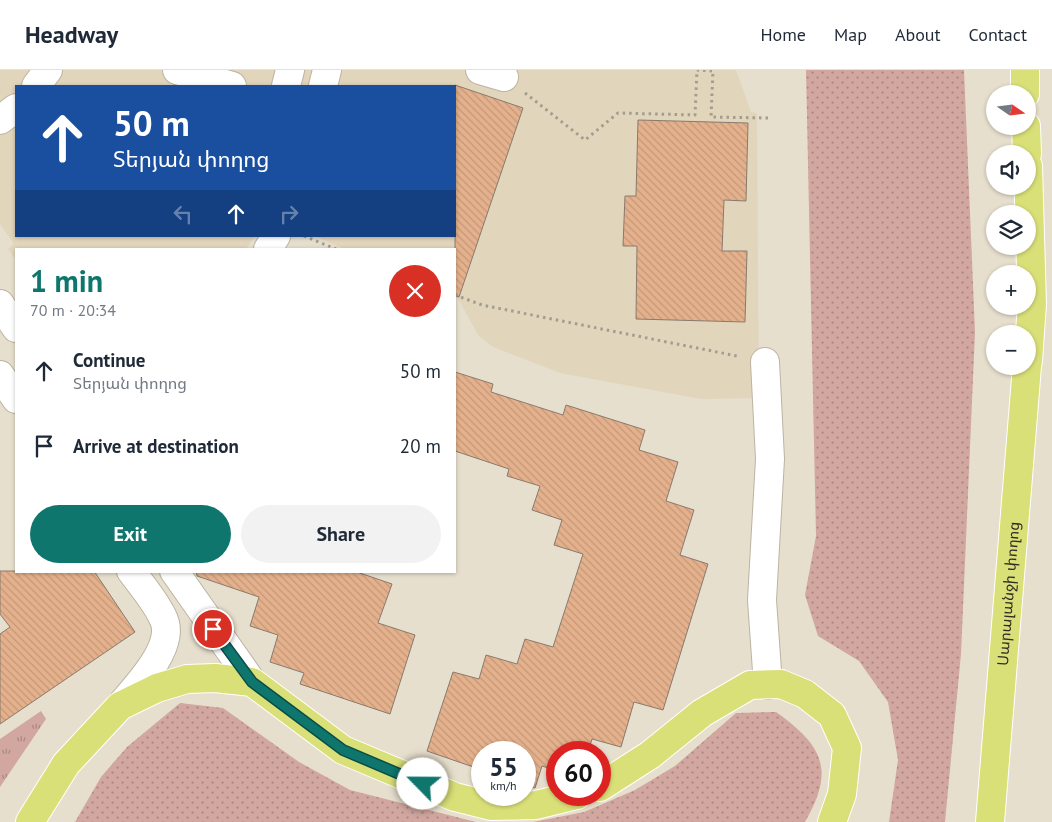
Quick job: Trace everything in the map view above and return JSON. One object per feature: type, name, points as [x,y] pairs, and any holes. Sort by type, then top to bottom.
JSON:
[{"type":"main road","points":[[1024,70],[1025,85]]},
{"type":"main road","points":[[1029,195],[1032,304],[1031,325]]},
{"type":"main road","name":"Սարալանջի փողոց","points":[[990,822],[1026,375]]},
{"type":"main road","points":[[30,822],[66,764],[120,706],[157,688],[187,679],[215,678],[252,682],[343,750],[455,797],[491,806],[536,805],[546,803]]},
{"type":"main road","points":[[611,780],[650,755],[702,713],[750,685],[781,684],[805,694],[832,715],[847,748],[842,794],[832,822]]},
{"type":"street","points":[[37,85],[48,70]]},
{"type":"street","points":[[177,70],[229,85]]},
{"type":"street","points":[[286,85],[290,70]]},
{"type":"street","points":[[323,85],[327,70]]},
{"type":"street","points":[[0,120],[15,109]]},
{"type":"street","points":[[269,248],[275,237]]},
{"type":"street","points":[[0,304],[15,326]]},
{"type":"street","points":[[765,362],[770,459],[762,600],[768,685]]},
{"type":"street","points":[[0,375],[15,398]]},
{"type":"street","points":[[120,706],[162,651],[166,638],[164,620],[132,573]]},
{"type":"street","points":[[175,573],[252,682]]},
{"type":"path","points":[[492,73],[585,140],[618,113],[695,115],[697,70],[713,71],[711,117],[768,118]]},
{"type":"path","points":[[306,237],[334,248]]},
{"type":"path","points":[[456,295],[482,305],[765,362]]},
{"type":"shaded area","points":[[0,70],[736,70],[751,112],[757,113],[759,398],[701,399],[560,373],[493,347],[478,335],[456,295],[456,248],[343,248],[316,237],[456,237],[456,85],[15,85],[15,237],[254,237],[247,248],[15,248],[15,259],[8,249],[14,244],[0,224]]},
{"type":"green space","points":[[806,70],[964,70],[975,332],[961,654],[945,822],[889,822],[898,760],[888,702],[859,661],[818,636],[805,595],[816,536]]},
{"type":"green space","points":[[180,703],[223,708],[299,762],[350,790],[476,822],[75,822],[101,777],[127,747]]},
{"type":"green space","points":[[41,711],[46,719],[0,787],[0,739]]},
{"type":"green space","points":[[776,712],[792,724],[814,747],[822,773],[815,803],[805,822],[533,822],[584,812],[598,806],[611,806],[611,800],[635,790],[675,766],[736,713]]},
{"type":"building","points":[[456,85],[523,108],[459,297],[456,296]]},
{"type":"building","points":[[638,120],[748,123],[746,201],[724,200],[722,251],[747,251],[745,322],[636,319],[637,246],[623,246],[625,196],[636,196]]},
{"type":"building","points":[[456,372],[493,384],[491,392],[563,415],[566,405],[645,430],[639,450],[678,462],[666,501],[694,510],[680,555],[708,564],[663,710],[634,702],[621,747],[611,744],[611,741],[592,739],[591,741],[546,741],[546,767],[542,766],[536,785],[536,741],[471,741],[471,766],[427,751],[453,672],[479,679],[486,655],[517,664],[525,639],[553,647],[583,554],[554,545],[562,520],[532,510],[540,486],[507,476],[509,469],[456,451]]},
{"type":"building","points":[[0,571],[15,571],[15,573],[95,573],[135,632],[0,724],[0,634],[10,627],[0,614]]},
{"type":"building","points":[[196,573],[360,573],[392,584],[378,623],[415,635],[390,714],[300,684],[304,673],[270,662],[278,635],[250,626],[259,597],[197,576]]},
{"type":"route","points":[[213,629],[252,682],[343,750],[423,784]]}]
